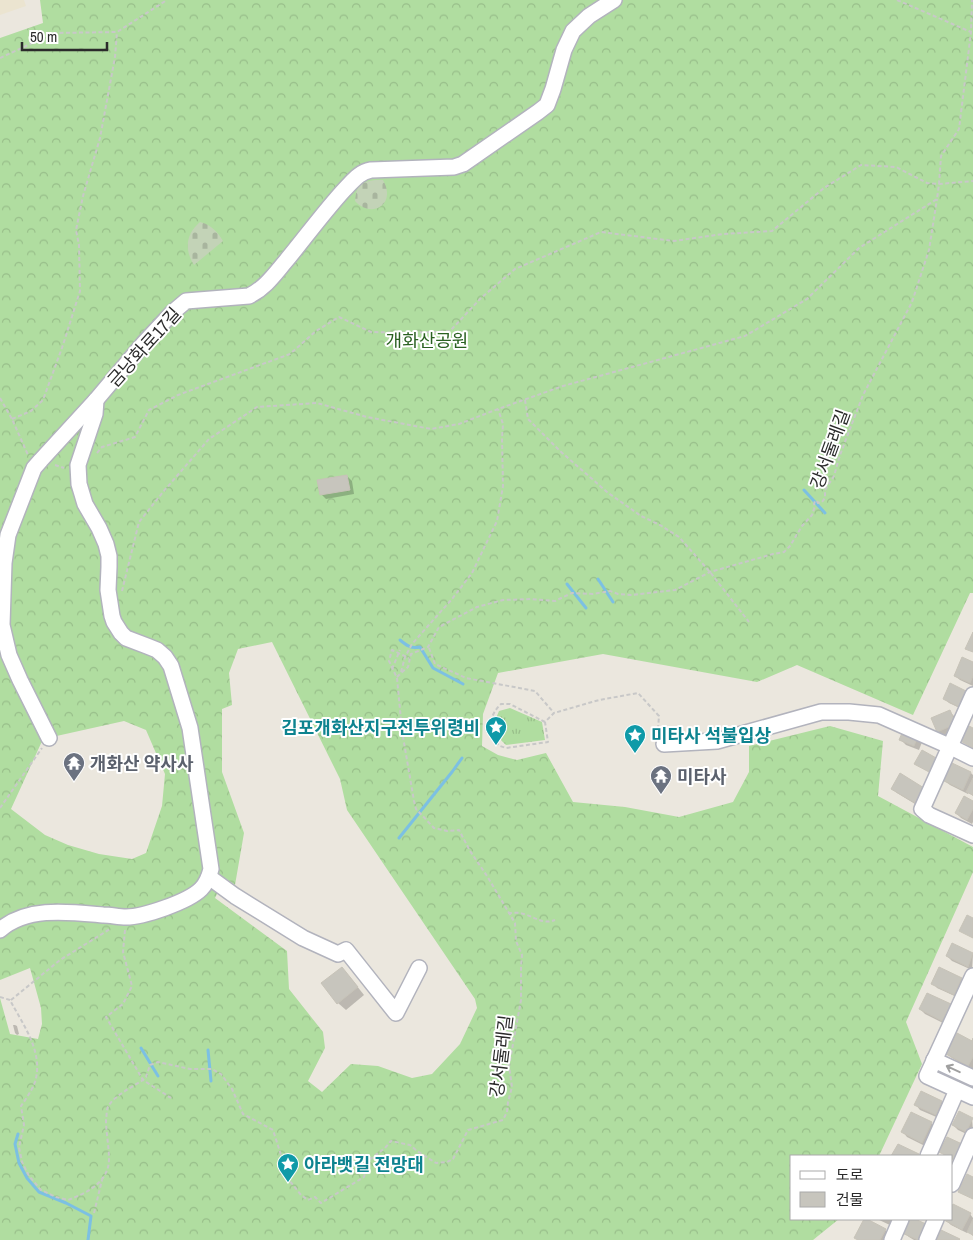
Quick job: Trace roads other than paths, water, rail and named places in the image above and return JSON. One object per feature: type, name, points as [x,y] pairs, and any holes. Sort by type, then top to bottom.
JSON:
[{"type":"street","name":"금낭화로17길","points":[[49,738],[16,672],[9,655],[2,625],[4,563],[8,535],[37,464],[96,400],[153,332],[173,312],[186,302],[249,296],[265,285],[307,236],[334,200],[358,175],[364,171],[371,170],[454,167],[463,164],[547,105],[564,50],[573,32],[589,16],[614,0]]},
{"type":"street","points":[[0,930],[11,922],[43,912],[126,917],[153,912],[179,902],[201,889],[209,878],[211,869],[190,728],[171,666],[157,650],[126,638],[114,622],[108,590],[110,567],[106,544],[82,497],[78,465],[95,414],[96,400]]},
{"type":"street","points":[[972,833],[929,815],[922,809],[973,695]]},
{"type":"street","points":[[664,744],[717,741],[821,712],[849,712],[879,715],[973,758]]},
{"type":"street","points":[[209,878],[303,938],[338,954],[346,950],[396,1013],[418,968]]},
{"type":"street","points":[[973,976],[926,1076],[973,1098]]},
{"type":"street","points":[[934,1060],[973,1078]]},
{"type":"street","points":[[928,1155],[957,1090]]},
{"type":"street","points":[[953,1182],[973,1136]]},
{"type":"street","points":[[892,1240],[901,1220]]},
{"type":"street","points":[[927,1240],[936,1220]]},
{"type":"waterway","points":[[804,490],[825,513]]},
{"type":"waterway","points":[[598,579],[613,602]]},
{"type":"waterway","points":[[567,584],[586,608]]},
{"type":"waterway","points":[[400,640],[411,647],[420,647],[433,668],[463,684]]},
{"type":"waterway","points":[[399,838],[462,758]]},
{"type":"waterway","points":[[141,1048],[158,1076]]},
{"type":"waterway","points":[[208,1050],[211,1081]]},
{"type":"waterway","points":[[18,1134],[15,1144],[19,1163],[27,1178],[39,1192],[91,1216],[88,1240]]},
{"type":"place","name":"김포개화산지구전투위령비","points":[[496,746]]},
{"type":"place","name":"미타사 석불입상","points":[[635,754]]},
{"type":"place","name":"개화산 약사사","points":[[74,782]]},
{"type":"place","name":"미타사","points":[[661,795]]},
{"type":"place","name":"아라뱃길 전망대","points":[[288,1183]]},
{"type":"park label","name":"개화산공원","points":[[427,340]]}]
